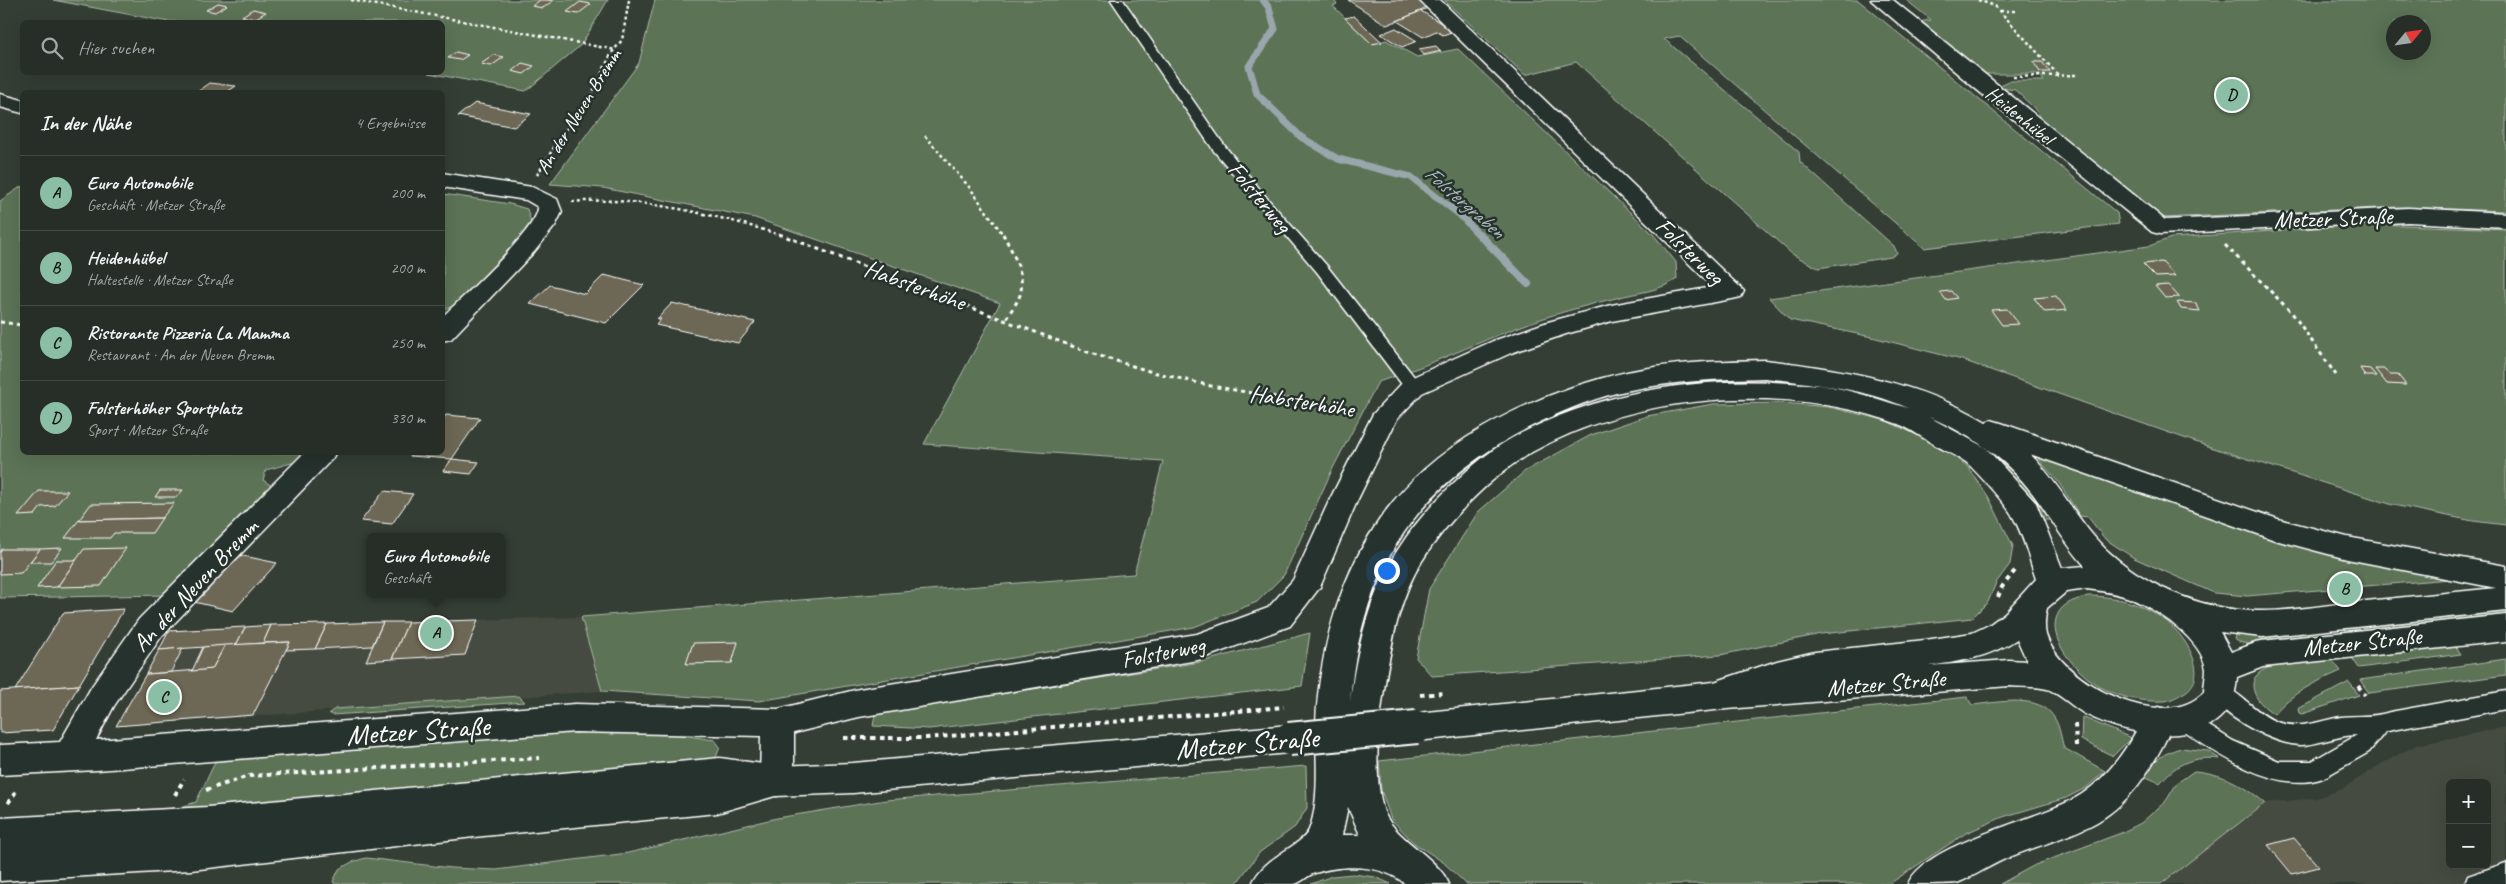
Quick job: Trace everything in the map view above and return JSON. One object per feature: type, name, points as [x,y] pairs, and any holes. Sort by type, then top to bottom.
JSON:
[{"type":"main road","name":"Folsterweg","points":[[778,723],[859,704],[1198,647],[1278,617],[1305,587],[1344,499],[1386,414],[1413,387],[1502,347],[1557,328],[1611,313],[1732,291],[1429,0]]},
{"type":"main road","name":"Heidenhübel","points":[[1881,0],[1972,76],[2160,227]]},
{"type":"main road","points":[[0,100],[20,106]]},
{"type":"main road","points":[[445,181],[541,199]]},
{"type":"main road","name":"An der Neuen Bremm","points":[[445,330],[526,247],[547,221],[550,212],[541,199]]},
{"type":"main road","name":"Metzer Straße","points":[[2160,227],[2408,215],[2506,220]]},
{"type":"main road","points":[[1280,875],[1320,844],[1329,821],[1333,715],[1340,654],[1358,590],[1373,557],[1397,517],[1430,482],[1464,453],[1504,427],[1542,408],[1613,384],[1656,376],[1703,371],[1748,370],[1833,377],[1918,400],[1961,420],[2275,529],[2347,548],[2506,578]]},
{"type":"main road","points":[[1424,877],[1382,837],[1368,817],[1363,794],[1364,712],[1372,663],[1392,594],[1410,555],[1431,527],[1488,470],[1522,446],[1555,428],[1596,412],[1636,401],[1729,390],[1772,390],[1818,395],[1859,401],[1894,411],[1931,427],[1962,444],[1984,461],[2006,483],[2035,526],[2048,557],[2042,594],[2029,623],[2031,636],[2037,650],[2057,676],[2079,694],[2108,710],[2139,719],[2171,720]]},
{"type":"main road","points":[[1961,420],[1999,443],[2022,463],[2037,479],[2068,526],[2098,560],[2131,585]]},
{"type":"main road","name":"An der Neuen Bremm","points":[[70,756],[103,696],[150,628],[319,455]]},
{"type":"main road","name":"Metzer Straße","points":[[1716,696],[1773,675],[1814,665],[1962,648],[1987,641],[2005,632],[2042,594],[2082,577],[2097,577],[2131,585],[2166,601],[2216,619],[2262,624],[2506,599]]},
{"type":"main road","name":"Metzer Straße","points":[[2166,601],[2201,631],[2216,655],[2221,682]]},
{"type":"main road","name":"Metzer Straße","points":[[2171,720],[2204,711],[2221,682],[2261,654],[2506,628]]},
{"type":"main road","name":"Metzer Straße","points":[[0,834],[208,823],[430,803],[720,772],[778,781],[853,778],[1289,739],[1414,711],[1716,696],[2009,673],[2057,676]]},
{"type":"main road","name":"Metzer Straße","points":[[0,760],[575,718],[680,719],[778,723]]},
{"type":"main road","points":[[1926,884],[1959,862],[2011,839],[2066,820],[2094,804],[2112,790],[2144,748],[2171,720]]},
{"type":"main road","points":[[778,723],[778,781]]},
{"type":"main road","name":"Metzer Straße","points":[[0,864],[191,854],[474,821],[717,798],[778,781]]},
{"type":"main road","points":[[1280,875],[1321,853],[1353,850],[1386,855],[1424,877]]},
{"type":"lane","name":"Folsterweg","points":[[1117,0],[1224,154],[1322,269],[1413,387]]},
{"type":"lane","points":[[2221,682],[2246,714],[2272,730],[2301,736],[2342,726],[2378,726],[2421,714],[2506,700]]},
{"type":"lane","points":[[2171,720],[2225,748],[2278,771],[2315,772],[2362,745],[2378,726]]},
{"type":"lane","points":[[2476,884],[2506,874]]},
{"type":"path","points":[[351,0],[581,45],[616,50]]},
{"type":"path","name":"An der Neuen Bremm","points":[[541,199],[537,173],[561,136],[587,104],[612,54],[628,29],[627,7],[629,0]]},
{"type":"path","points":[[1978,0],[1994,6],[2000,11],[2060,76]]},
{"type":"path","points":[[2000,11],[2015,11]]},
{"type":"path","points":[[2041,76],[2076,75]]},
{"type":"path","points":[[925,136],[1001,230],[1021,274],[1021,294],[1006,319]]},
{"type":"path","name":"Habsterhöhe","points":[[541,199],[598,199],[706,214],[782,235],[1006,319],[1090,353],[1149,372],[1211,386],[1386,414]]},
{"type":"path","points":[[2203,224],[2292,313],[2336,375]]},
{"type":"path","points":[[0,322],[20,325]]},
{"type":"path","points":[[1997,600],[2002,587],[2018,567]]},
{"type":"path","points":[[2358,686],[2365,695]]},
{"type":"path","points":[[1414,711],[1450,692]]},
{"type":"path","points":[[841,738],[926,738],[1284,707]]},
{"type":"path","points":[[2075,722],[2076,746]]},
{"type":"path","points":[[199,793],[248,776],[547,758]]},
{"type":"path","points":[[173,800],[182,798]]},
{"type":"shaded area","points":[[581,617],[602,691],[116,726],[169,631],[271,625]]},
{"type":"shaded area","points":[[2506,727],[2506,884],[2161,884],[2265,803],[2317,798],[2342,789],[2381,764],[2416,745]]},
{"type":"green space","points":[[53,0],[608,0],[581,45],[526,91],[439,75],[445,75],[445,20],[158,20]]},
{"type":"green space","points":[[655,0],[1333,0],[1337,4],[1333,6],[1372,44],[1386,40],[1417,57],[1458,49],[1653,234],[1676,262],[1677,279],[1663,287],[1553,315],[1378,382],[1333,468],[1284,575],[1257,602],[1194,627],[759,701],[602,691],[581,617],[1134,574],[1163,461],[924,444],[1000,303],[755,218],[603,188],[550,184],[639,63]]},
{"type":"green space","points":[[1444,0],[1858,0],[2117,213],[2119,224],[1924,248],[1679,36],[1664,39],[1799,152],[1800,162],[1894,246],[1897,253],[1891,257],[1818,268],[1792,254],[1576,62],[1525,75]]},
{"type":"green space","points":[[1906,0],[2506,0],[2506,211],[2399,207],[2161,218],[2051,131],[2034,108],[2015,90],[1998,86],[2009,81],[2044,81],[2039,74],[1978,74],[1918,22],[1931,20]]},
{"type":"green space","points":[[20,187],[20,455],[301,455],[295,462],[266,470],[263,480],[275,488],[167,595],[0,598],[0,201]]},
{"type":"green space","points":[[445,194],[510,204],[527,209],[531,222],[516,246],[460,303],[445,309]]},
{"type":"green space","points":[[2374,224],[2506,229],[2506,525],[2473,521],[2393,505],[2201,444],[1962,360],[1872,337],[1790,320],[1769,298],[2149,246],[2171,238]]},
{"type":"green space","points":[[1857,389],[1877,393],[1957,425],[2014,466],[2053,520],[2042,520],[2020,484],[1985,451],[1878,399],[1858,393]]},
{"type":"green space","points":[[1782,403],[1829,407],[1884,420],[1942,446],[1967,466],[1988,496],[2013,546],[2010,564],[1996,583],[1988,602],[1972,618],[1821,634],[1720,655],[1432,676],[1416,658],[1429,589],[1478,512],[1525,471],[1591,435],[1647,416],[1713,404]]},
{"type":"green space","points":[[2035,455],[2462,578],[2247,596],[2214,593],[2134,558],[2105,539],[2088,517],[2080,516],[2059,483]]},
{"type":"green space","points":[[2088,596],[2099,596],[2129,602],[2148,610],[2166,621],[2181,636],[2193,657],[2196,668],[2195,678],[2191,687],[2182,694],[2167,701],[2139,700],[2107,690],[2082,673],[2059,644],[2055,622],[2059,612],[2065,606],[2072,601]]},
{"type":"green space","points":[[2506,608],[2506,618],[2347,633],[2340,625]]},
{"type":"green space","points":[[2307,628],[2314,636],[2249,644],[2234,639],[2235,635],[2241,633]]},
{"type":"green space","points":[[1310,633],[1302,686],[929,729],[873,726],[875,714],[1201,662]]},
{"type":"green space","points":[[2454,644],[2461,654],[2359,668],[2350,655]]},
{"type":"green space","points":[[2330,657],[2341,671],[2297,694],[2274,714],[2263,706],[2256,696],[2253,687],[2255,678],[2261,671],[2272,666],[2297,660]]},
{"type":"green space","points":[[2506,659],[2506,675],[2369,693],[2360,680]]},
{"type":"green space","points":[[2349,682],[2359,695],[2302,714],[2299,713],[2298,709]]},
{"type":"green space","points":[[519,696],[525,702],[332,715],[329,713],[335,709]]},
{"type":"green space","points":[[1967,697],[1972,705],[2017,701],[2040,705],[2055,719],[2064,748],[2105,771],[2086,788],[2066,798],[2003,817],[1966,833],[1889,884],[1466,884],[1443,862],[1414,843],[1391,819],[1381,790],[1379,761]]},
{"type":"green space","points":[[2082,717],[2131,738],[2113,756],[2081,740]]},
{"type":"green space","points":[[646,730],[715,740],[720,747],[715,760],[701,767],[0,825],[0,818],[178,808],[196,802],[218,756],[566,732]]},
{"type":"green space","points":[[2181,748],[2208,751],[2220,759],[2211,758],[2187,762],[2173,770],[2160,783],[2144,776],[2160,758]]},
{"type":"green space","points":[[1306,766],[1307,808],[1295,827],[1260,852],[1236,884],[335,884],[333,882],[339,869],[352,862],[366,858],[451,868],[496,870],[628,853],[777,818],[886,800]]},
{"type":"green space","points":[[2194,771],[2214,774],[2232,781],[2265,803],[2161,884],[2000,884],[2035,865],[2121,833],[2141,823],[2166,801],[2177,783]]},
{"type":"green space","points":[[1353,874],[1375,877],[1391,884],[1311,884],[1332,876]]},
{"type":"building","points":[[540,0],[553,1],[543,8],[532,6]]},
{"type":"building","points":[[1348,0],[1418,0],[1430,7],[1387,25]]},
{"type":"building","points":[[580,2],[591,4],[578,14],[567,12]]},
{"type":"building","points":[[218,3],[227,5],[215,12],[206,10]]},
{"type":"building","points":[[253,9],[266,12],[254,19],[242,16]]},
{"type":"building","points":[[1421,11],[1454,31],[1443,35],[1436,31],[1423,37],[1397,21]]},
{"type":"building","points":[[1354,16],[1382,42],[1372,44],[1345,18]]},
{"type":"building","points":[[1396,28],[1417,41],[1402,47],[1381,34]]},
{"type":"building","points":[[1436,46],[1441,51],[1424,55],[1419,49]]},
{"type":"building","points":[[456,52],[468,55],[460,60],[448,58]]},
{"type":"building","points":[[494,55],[504,57],[491,66],[481,64]]},
{"type":"building","points":[[2033,62],[2042,62],[2050,72],[2040,72]]},
{"type":"building","points":[[522,63],[534,66],[524,74],[512,71]]},
{"type":"building","points":[[210,83],[236,86],[230,90],[200,90]]},
{"type":"building","points":[[475,103],[531,114],[514,127],[458,116]]},
{"type":"building","points":[[2162,262],[2175,276],[2156,277],[2143,264]]},
{"type":"building","points":[[604,275],[644,285],[606,323],[530,304],[550,285],[585,294]]},
{"type":"building","points":[[2168,285],[2179,297],[2165,298],[2155,286]]},
{"type":"building","points":[[1951,291],[1957,298],[1946,300],[1940,292]]},
{"type":"building","points":[[2056,296],[2067,310],[2045,312],[2034,298]]},
{"type":"building","points":[[2177,302],[2196,303],[2200,311],[2181,309]]},
{"type":"building","points":[[672,303],[755,322],[738,343],[656,325],[661,319],[657,319]]},
{"type":"building","points":[[2007,309],[2019,324],[2002,325],[1991,310]]},
{"type":"building","points":[[2360,368],[2370,369],[2376,376],[2365,376]]},
{"type":"building","points":[[2375,369],[2385,369],[2390,375],[2398,375],[2406,385],[2387,384]]},
{"type":"building","points":[[445,416],[480,418],[452,459],[410,456],[445,455]]},
{"type":"building","points":[[452,459],[479,462],[471,474],[443,471]]},
{"type":"building","points":[[160,490],[183,490],[177,497],[155,497]]},
{"type":"building","points":[[39,491],[68,491],[55,506],[41,507],[35,515],[18,516]]},
{"type":"building","points":[[384,491],[413,494],[392,524],[361,521]]},
{"type":"building","points":[[174,503],[162,518],[79,520],[91,504]]},
{"type":"building","points":[[162,518],[152,533],[114,533],[110,538],[65,538],[79,520]]},
{"type":"building","points":[[62,548],[51,562],[30,562],[40,549]]},
{"type":"building","points":[[126,548],[101,586],[57,587],[84,549]]},
{"type":"building","points":[[2,549],[40,549],[21,573],[0,574],[0,552]]},
{"type":"building","points":[[239,555],[277,563],[233,611],[194,602]]},
{"type":"building","points":[[56,560],[76,560],[57,587],[37,588]]},
{"type":"building","points":[[124,609],[79,685],[15,690],[63,613]]},
{"type":"building","points":[[478,620],[465,655],[392,659],[408,622]]},
{"type":"building","points":[[383,622],[408,622],[392,659],[366,661]]},
{"type":"building","points":[[383,622],[372,646],[315,649],[327,624]]},
{"type":"building","points":[[327,624],[315,649],[286,650],[290,642],[263,643],[271,625]]},
{"type":"building","points":[[271,625],[263,643],[236,645],[245,627]]},
{"type":"building","points":[[245,627],[236,645],[159,650],[169,631]]},
{"type":"building","points":[[290,642],[253,715],[116,726],[146,674],[212,669],[225,645]]},
{"type":"building","points":[[738,642],[732,663],[686,664],[693,643]]},
{"type":"building","points":[[225,645],[212,669],[192,671],[203,647]]},
{"type":"building","points":[[183,648],[171,672],[146,674],[159,650]]},
{"type":"building","points":[[79,685],[53,730],[0,733],[0,691]]},
{"type":"building","points":[[2294,838],[2319,867],[2292,874],[2268,845]]},
{"type":"waterway","name":"Folstergraben","points":[[1263,0],[1269,8],[1275,29],[1249,66],[1257,94],[1301,137],[1338,159],[1411,177],[1460,215],[1480,236]]},
{"type":"waterway","name":"Folstergraben","points":[[1479,234],[1528,284]]},
{"type":"place","name":"Folsterhöher Sportplatz","points":[[2232,95]]},
{"type":"place","name":"Heidenhübel","points":[[2345,589]]},
{"type":"place","name":"Euro Automobile","points":[[436,633]]},
{"type":"place","name":"Ristorante Pizzeria La Mamma","points":[[164,697]]}]
